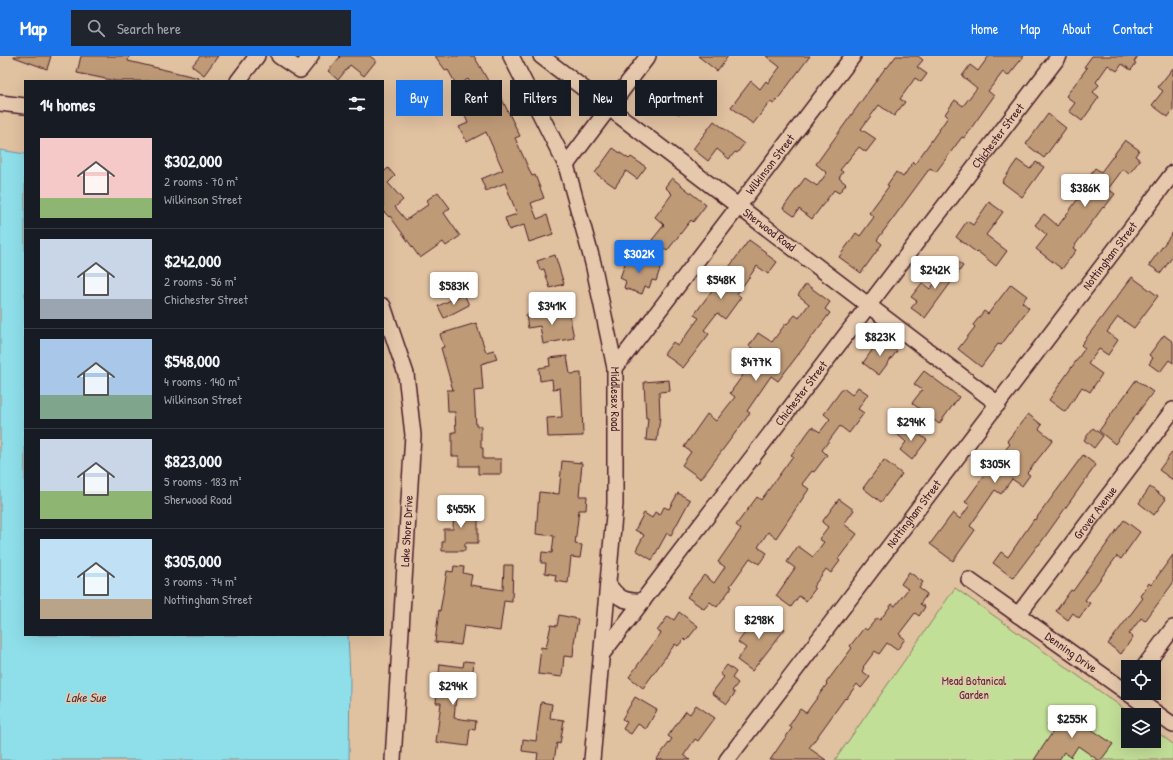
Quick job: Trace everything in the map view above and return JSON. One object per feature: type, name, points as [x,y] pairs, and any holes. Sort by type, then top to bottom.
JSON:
[{"type":"street","points":[[239,80],[258,56]]},
{"type":"street","points":[[279,56],[300,70],[311,56]]},
{"type":"street","name":"Middlesex Road","points":[[511,56],[566,165],[594,264],[616,368],[616,504],[592,760]]},
{"type":"street","name":"Sherwood Road","points":[[541,56],[579,85]]},
{"type":"street","points":[[627,83],[648,56]]},
{"type":"street","name":"Wilkinson Street","points":[[616,368],[853,56]]},
{"type":"street","name":"Chichester Street","points":[[602,654],[1059,56]]},
{"type":"street","points":[[0,103],[24,106]]},
{"type":"street","points":[[566,165],[602,116]]},
{"type":"street","name":"Sherwood Road","points":[[619,116],[998,404]]},
{"type":"street","name":"Nottingham Street","points":[[727,760],[1173,173]]},
{"type":"street","name":"Lake Shore Drive","points":[[384,309],[406,374],[413,435],[393,760]]},
{"type":"street","name":"Grover Avenue","points":[[1018,615],[1173,410]]},
{"type":"street","name":"Denning Drive","points":[[969,580],[1121,686]]},
{"type":"street","points":[[608,584],[614,594],[624,600],[631,602],[643,600]]},
{"type":"street","points":[[1149,660],[1173,628]]},
{"type":"street","name":"Denning Drive","points":[[1140,700],[1173,725]]},
{"type":"green space","name":"Mead Botanical Garden","points":[[955,588],[1123,708],[1121,708],[1121,748],[1161,748],[1161,735],[1173,744],[1173,760],[835,760]]},
{"type":"water","name":"Lake Sue","points":[[0,150],[24,154],[24,636],[348,636],[350,679],[349,760],[0,760]]},
{"type":"building","points":[[14,56],[51,56],[47,69]]},
{"type":"building","points":[[81,56],[129,56],[128,61],[199,78],[198,80],[111,80],[77,73]]},
{"type":"building","points":[[200,56],[218,56],[204,75],[192,66]]},
{"type":"building","points":[[339,56],[370,56],[376,61],[364,76],[350,65],[338,80],[328,71],[340,57]]},
{"type":"building","points":[[435,56],[474,56],[488,80],[454,80],[448,70],[446,71]]},
{"type":"building","points":[[698,56],[728,56],[717,71]]},
{"type":"building","points":[[766,56],[810,56],[774,104],[770,102],[753,124],[731,107],[751,81],[760,89],[766,81],[768,83],[780,67]]},
{"type":"building","points":[[896,56],[918,56],[923,60],[917,67],[927,74],[921,82],[915,78],[900,99],[905,102],[894,116],[879,105],[861,129],[876,139],[866,152],[859,147],[840,170],[843,172],[839,178],[846,184],[839,193],[834,190],[812,219],[799,209],[794,216],[783,208],[805,178],[817,186],[827,173],[816,164],[886,67],[887,68]]},
{"type":"building","points":[[989,56],[1024,56],[1008,76],[1003,72],[988,91],[994,96],[964,138],[962,137],[936,172],[930,168],[877,240],[882,244],[861,273],[839,257],[856,233],[860,236],[874,217],[869,213],[889,186],[887,185],[896,172],[903,177],[913,162],[915,164],[948,117],[945,114],[955,100],[963,106],[977,88],[962,76],[970,65],[978,71]]},
{"type":"building","points":[[1092,56],[1138,56],[1134,62],[1136,63],[1131,70],[1122,64],[1117,71],[1108,65],[1096,82],[1099,85],[1093,92],[1099,97],[1082,121],[1069,111],[1075,103],[1066,96],[1087,68],[1084,67]]},
{"type":"building","points":[[1173,68],[1173,110],[1168,117],[1152,105],[1163,91],[1158,87]]},
{"type":"building","points":[[502,99],[520,136],[515,138],[532,176],[535,175],[544,198],[531,203],[537,219],[547,215],[553,234],[529,242],[524,225],[509,230],[505,218],[517,214],[505,183],[486,191],[481,179],[503,170],[486,132],[467,142],[459,127],[468,123],[465,116],[502,116]]},
{"type":"building","points":[[1048,114],[1066,128],[1044,158],[1026,144]]},
{"type":"building","points":[[714,121],[744,144],[737,153],[735,152],[729,159],[717,149],[708,161],[693,149]]},
{"type":"building","points":[[1125,140],[1139,150],[1135,156],[1140,160],[1129,174],[1123,169],[1108,189],[1115,194],[1104,208],[1103,207],[1073,248],[1076,250],[1062,269],[1036,249],[1047,235],[1035,225],[1044,214],[1058,226],[1083,192],[1079,189],[1095,168],[1101,172]]},
{"type":"building","points":[[613,148],[629,159],[631,157],[646,167],[637,179],[626,171],[615,187],[595,173]]},
{"type":"building","points":[[1017,160],[1030,169],[1036,162],[1044,167],[1022,197],[1002,182]]},
{"type":"building","points":[[388,168],[395,176],[388,183],[403,200],[395,207],[406,220],[429,204],[427,200],[438,192],[450,208],[444,213],[460,236],[446,246],[443,242],[420,258],[390,216],[389,217],[384,212],[384,172]]},
{"type":"building","points":[[672,178],[706,205],[693,222],[691,220],[667,251],[652,240],[664,225],[655,217],[672,194],[665,187]]},
{"type":"building","points":[[989,202],[1003,212],[986,235],[1007,251],[996,266],[956,237],[967,221],[973,225]]},
{"type":"building","points":[[1173,232],[1173,256],[1161,273],[1149,265]]},
{"type":"building","points":[[749,240],[777,262],[768,274],[757,266],[737,294],[741,297],[725,319],[717,313],[704,330],[709,334],[683,368],[664,354],[673,342],[678,346],[699,318],[694,315]]},
{"type":"building","points":[[555,255],[564,284],[550,288],[544,269],[540,270],[537,261]]},
{"type":"building","points":[[628,255],[661,266],[656,281],[652,280],[649,288],[645,286],[642,294],[624,288],[626,281],[620,278]]},
{"type":"building","points":[[954,259],[963,266],[925,318],[911,308],[917,301],[911,297],[922,283],[930,289]]},
{"type":"building","points":[[1132,277],[1158,296],[1134,328],[1118,317],[1107,332],[1118,340],[1108,355],[1099,349],[1088,364],[1102,374],[1090,392],[1082,387],[1065,412],[1049,400],[1085,348],[1081,345]]},
{"type":"building","points":[[806,284],[830,302],[825,309],[830,313],[778,381],[771,376],[747,411],[750,413],[701,479],[682,465],[691,452],[684,447],[707,414],[716,421],[735,397],[730,393],[759,353],[749,346],[758,333],[772,342],[786,323],[787,324],[795,315],[799,318],[809,304],[798,295]]},
{"type":"building","points":[[1011,284],[1027,296],[1022,302],[1029,308],[1001,345],[998,344],[981,367],[958,349],[975,327],[973,325],[984,311],[988,314]]},
{"type":"building","points":[[464,294],[469,305],[444,318],[438,306]]},
{"type":"building","points":[[547,311],[548,317],[569,313],[574,338],[543,344],[540,326],[528,328],[526,315]]},
{"type":"building","points":[[476,323],[486,352],[494,350],[497,359],[481,364],[483,390],[474,391],[476,426],[481,426],[481,448],[483,448],[483,459],[501,459],[501,474],[478,474],[478,466],[459,466],[459,456],[452,456],[452,432],[456,432],[455,412],[448,412],[447,390],[453,390],[441,348],[444,347],[440,334]]},
{"type":"building","points":[[1164,335],[1173,342],[1173,363],[1169,360],[1160,372],[1149,364],[1153,358],[1149,355]]},
{"type":"building","points":[[880,339],[897,351],[879,375],[863,363]]},
{"type":"building","points":[[567,356],[570,374],[581,373],[583,436],[548,437],[547,418],[562,417],[560,388],[553,389],[552,379],[540,381],[539,368],[550,366],[549,358]]},
{"type":"building","points":[[924,371],[959,397],[939,424],[912,403],[922,390],[914,384]]},
{"type":"building","points":[[669,380],[670,391],[659,392],[660,417],[657,441],[646,440],[648,418],[646,418],[644,382]]},
{"type":"building","points":[[1136,380],[1153,392],[1115,444],[1099,431]]},
{"type":"building","points":[[858,387],[868,394],[858,409],[864,413],[849,433],[840,426],[822,450],[827,455],[814,472],[812,471],[802,484],[809,489],[776,538],[768,532],[758,547],[767,553],[759,564],[750,558],[730,586],[732,587],[717,607],[710,602],[704,609],[687,597],[704,575],[714,583],[725,567],[718,562],[741,529],[736,525],[757,497],[761,500],[812,427],[820,432],[830,419],[824,414],[843,388],[852,395]]},
{"type":"building","points":[[1028,414],[1042,425],[1039,429],[1053,440],[1027,473],[1030,475],[1022,486],[1012,479],[1001,494],[995,490],[970,526],[975,530],[953,561],[930,544],[953,513],[960,519],[970,505],[965,502],[997,458],[998,459],[1010,444],[1007,441]]},
{"type":"building","points":[[905,424],[927,440],[912,460],[900,450],[906,442],[897,434]]},
{"type":"building","points":[[1093,428],[1103,436],[1094,448],[1084,440]]},
{"type":"building","points":[[1173,451],[1173,480],[1159,470]]},
{"type":"building","points":[[1083,455],[1096,465],[1039,545],[1013,578],[993,563],[1001,552],[1008,557],[1034,519],[1035,520]]},
{"type":"building","points":[[884,460],[902,474],[881,502],[863,488]]},
{"type":"building","points":[[562,461],[582,463],[579,496],[587,496],[586,510],[579,510],[575,544],[582,545],[580,558],[571,557],[568,583],[555,581],[556,575],[545,573],[546,563],[541,563],[542,552],[552,553],[554,536],[536,534],[539,492],[559,494]]},
{"type":"building","points":[[1150,487],[1166,499],[1154,515],[1139,503]]},
{"type":"building","points":[[678,493],[690,500],[671,535],[667,533],[652,560],[636,550],[644,535],[635,530],[644,513],[652,518],[655,512],[660,515],[664,507],[669,509]]},
{"type":"building","points":[[839,499],[854,510],[844,524],[857,534],[838,559],[840,561],[831,573],[826,569],[813,587],[815,589],[806,601],[799,596],[791,607],[776,596],[795,568],[787,562],[798,546],[813,557],[824,542],[819,539],[828,527],[822,522]]},
{"type":"building","points":[[454,502],[472,502],[472,518],[478,518],[478,543],[465,543],[465,551],[442,551],[444,529],[453,529]]},
{"type":"building","points":[[1124,520],[1140,532],[1121,559],[1117,556],[1085,600],[1090,603],[1079,618],[1073,613],[1068,620],[1056,611],[1071,590],[1073,591]]},
{"type":"building","points":[[1173,555],[1173,583],[1145,621],[1141,618],[1129,634],[1133,637],[1121,654],[1108,644],[1143,598],[1140,596],[1149,583],[1151,585]]},
{"type":"building","points":[[504,565],[513,565],[512,602],[504,601],[500,631],[464,626],[461,645],[435,642],[439,610],[440,611],[447,571],[453,572],[454,566],[464,567],[463,573],[472,575],[470,585],[503,590]]},
{"type":"building","points":[[909,572],[923,582],[919,588],[927,594],[920,604],[925,607],[919,616],[915,613],[899,634],[905,639],[897,650],[887,643],[879,654],[875,651],[863,667],[864,668],[862,671],[870,677],[861,688],[857,684],[809,748],[826,760],[770,760],[792,728],[789,726],[800,709],[806,713],[852,648],[850,646],[864,628],[867,630],[877,618],[880,620],[892,604],[895,606],[908,589],[901,584]]},
{"type":"building","points":[[762,611],[785,629],[752,671],[737,660],[746,648],[738,642]]},
{"type":"building","points":[[679,612],[698,626],[686,641],[684,639],[678,646],[675,644],[643,688],[629,677],[661,633],[657,631],[668,616],[674,620]]},
{"type":"building","points":[[559,615],[578,619],[573,657],[564,656],[562,677],[538,674],[541,647],[546,648],[551,625],[557,626]]},
{"type":"building","points":[[464,661],[474,662],[472,678],[458,677],[454,718],[476,721],[475,730],[470,729],[468,746],[436,742],[441,703],[436,703],[440,664],[463,667]]},
{"type":"building","points":[[727,665],[736,672],[732,678],[738,683],[732,691],[735,693],[727,704],[712,693],[724,677],[720,674]]},
{"type":"building","points":[[635,697],[657,710],[646,729],[638,724],[631,734],[623,729],[627,722],[622,719]]},
{"type":"building","points":[[541,702],[552,704],[550,718],[564,720],[560,744],[557,743],[554,760],[537,760],[538,753],[522,751],[523,739],[536,741]]},
{"type":"building","points":[[696,705],[715,718],[698,741],[695,739],[684,755],[690,760],[656,760],[672,739],[668,736],[686,711],[690,714]]},
{"type":"building","points":[[1059,707],[1113,744],[1101,760],[1098,760],[1078,746],[1071,757],[1064,752],[1059,760],[1034,760],[1054,730],[1047,725]]}]
